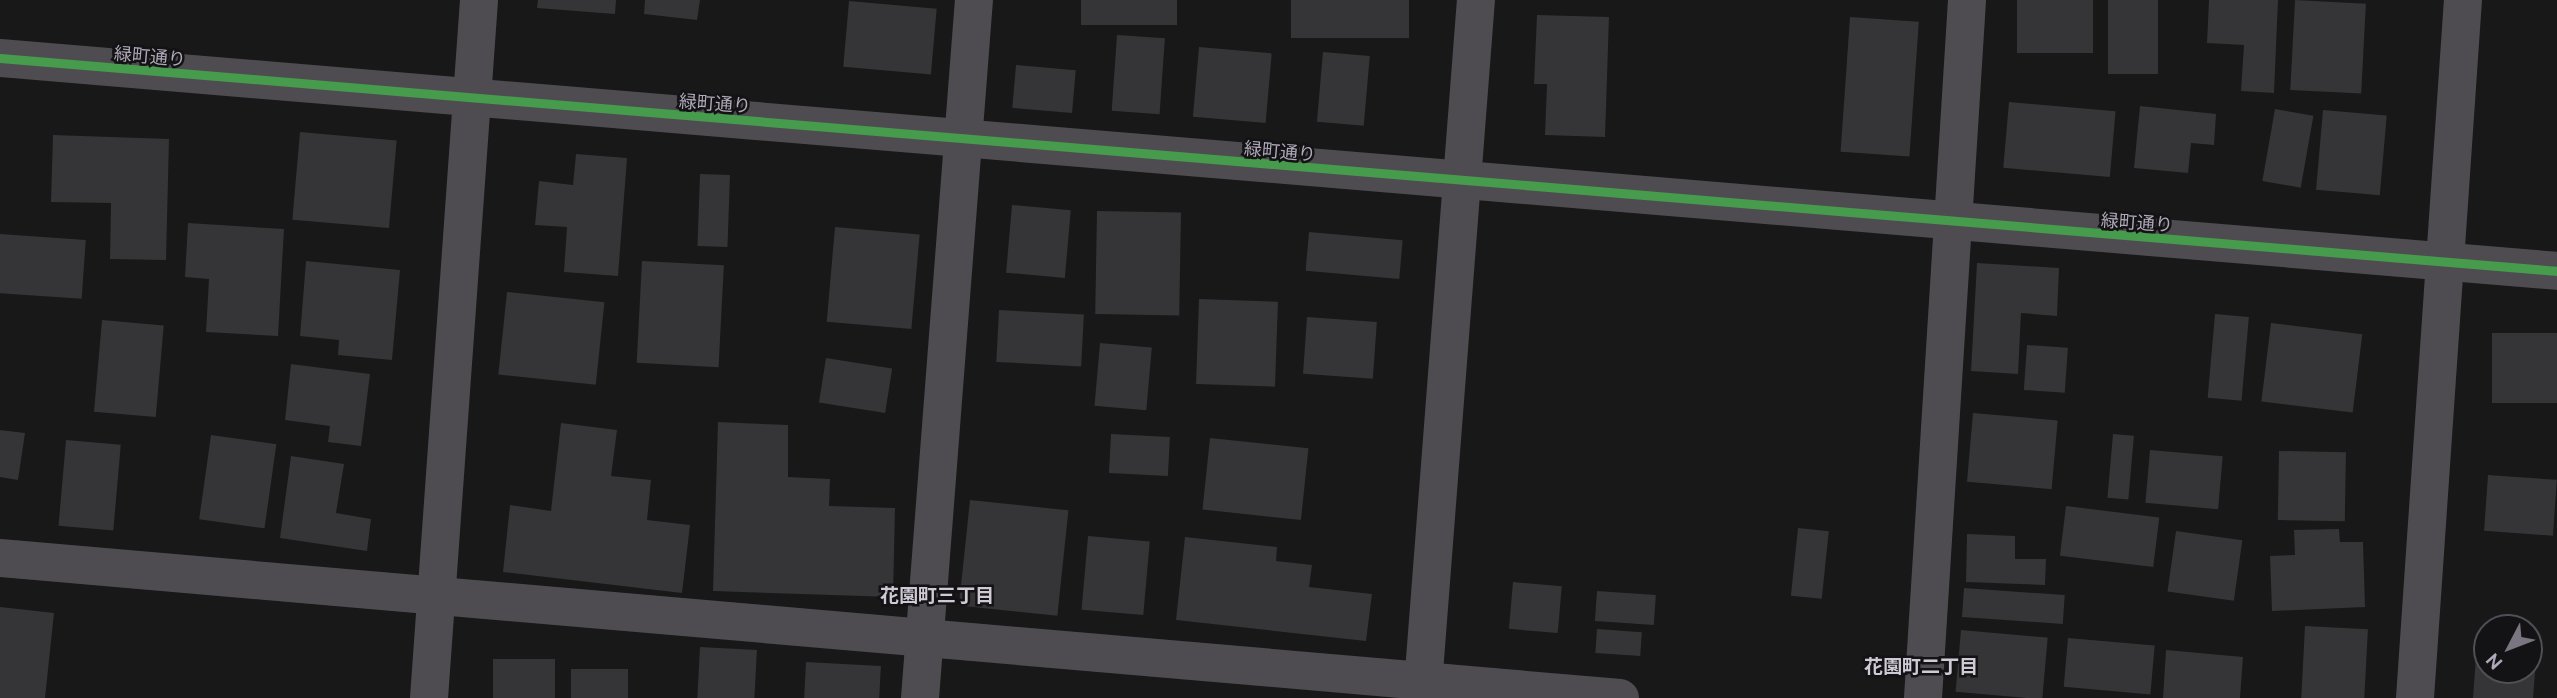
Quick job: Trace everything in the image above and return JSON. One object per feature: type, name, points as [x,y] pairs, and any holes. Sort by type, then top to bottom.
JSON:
[{"type":"street","points":[[429,698],[479,0]]},
{"type":"street","points":[[920,698],[966,138],[974,0]]},
{"type":"street","points":[[1422,689],[1466,184],[1476,0]]},
{"type":"street","points":[[1923,698],[1967,0]]},
{"type":"street","points":[[2415,698],[2463,0]]},
{"type":"street","name":"緑町通り","points":[[0,58],[471,100],[966,138],[1951,225],[2445,259],[2557,271]]},
{"type":"street","points":[[0,558],[435,595],[1422,689],[1619,698]]},
{"type":"building","points":[[538,0],[616,0],[615,14],[537,8]]},
{"type":"building","points":[[645,0],[700,0],[697,20],[644,14]]},
{"type":"building","points":[[1081,0],[1177,0],[1177,25],[1081,25]]},
{"type":"building","points":[[1291,0],[1409,0],[1409,38],[1291,38]]},
{"type":"building","points":[[2017,0],[2093,0],[2093,53],[2017,53]]},
{"type":"building","points":[[2108,0],[2158,0],[2158,74],[2108,74]]},
{"type":"building","points":[[2209,0],[2278,0],[2274,93],[2241,91],[2244,45],[2207,43]]},
{"type":"building","points":[[2295,0],[2366,4],[2361,94],[2290,90]]},
{"type":"building","points":[[849,1],[937,9],[931,74],[843,67]]},
{"type":"building","points":[[1537,15],[1609,17],[1605,137],[1545,135],[1547,84],[1534,84]]},
{"type":"building","points":[[1850,17],[1919,22],[1909,156],[1841,152]]},
{"type":"building","points":[[1117,35],[1165,38],[1160,114],[1112,111]]},
{"type":"building","points":[[1199,47],[1272,53],[1266,123],[1193,117]]},
{"type":"building","points":[[1323,52],[1370,56],[1364,126],[1317,122]]},
{"type":"building","points":[[1016,65],[1076,70],[1072,113],[1012,108]]},
{"type":"building","points":[[2009,102],[2116,111],[2110,177],[2003,168]]},
{"type":"building","points":[[2140,106],[2216,114],[2214,145],[2191,143],[2188,173],[2134,168]]},
{"type":"building","points":[[2275,109],[2313,116],[2301,188],[2262,181]]},
{"type":"building","points":[[2323,110],[2387,116],[2380,195],[2316,190]]},
{"type":"building","points":[[300,132],[397,140],[389,228],[292,220]]},
{"type":"building","points":[[53,135],[169,139],[166,260],[110,259],[111,203],[51,202]]},
{"type":"building","points":[[576,154],[627,158],[618,276],[564,272],[567,227],[535,225],[539,181],[573,185]]},
{"type":"building","points":[[700,174],[730,175],[727,247],[697,246]]},
{"type":"building","points":[[1012,205],[1071,210],[1065,278],[1006,273]]},
{"type":"building","points":[[1097,211],[1181,212],[1179,315],[1095,314]]},
{"type":"building","points":[[188,223],[284,229],[278,336],[206,332],[209,279],[185,277]]},
{"type":"building","points":[[835,227],[920,234],[911,329],[827,322]]},
{"type":"building","points":[[1309,232],[1403,240],[1399,279],[1306,271]]},
{"type":"building","points":[[0,234],[86,240],[82,299],[0,293]]},
{"type":"building","points":[[306,261],[400,270],[392,360],[338,355],[339,340],[300,336]]},
{"type":"building","points":[[642,261],[724,265],[719,367],[637,363]]},
{"type":"building","points":[[1977,263],[2059,268],[2057,316],[2021,313],[2018,374],[1971,371]]},
{"type":"building","points":[[507,292],[604,302],[596,385],[498,375]]},
{"type":"building","points":[[1199,299],[1278,302],[1275,387],[1196,384]]},
{"type":"building","points":[[999,310],[1084,314],[1081,366],[996,362]]},
{"type":"building","points":[[2215,314],[2249,317],[2242,401],[2208,398]]},
{"type":"building","points":[[1307,317],[1377,322],[1373,379],[1303,374]]},
{"type":"building","points":[[102,320],[164,325],[156,417],[94,412]]},
{"type":"building","points":[[2271,323],[2362,334],[2353,413],[2261,401]]},
{"type":"building","points":[[2492,333],[2557,333],[2557,403],[2492,403]]},
{"type":"building","points":[[1100,343],[1152,348],[1146,410],[1095,406]]},
{"type":"building","points":[[2027,345],[2068,348],[2065,393],[2024,390]]},
{"type":"building","points":[[826,358],[892,368],[885,413],[819,402]]},
{"type":"building","points":[[291,364],[370,374],[361,446],[328,442],[330,426],[285,420]]},
{"type":"building","points":[[1973,413],[2058,420],[2052,489],[1967,482]]},
{"type":"building","points":[[718,422],[788,425],[788,477],[830,479],[829,506],[895,508],[893,597],[713,591]]},
{"type":"building","points":[[561,423],[617,430],[611,476],[651,480],[647,520],[690,525],[682,593],[503,572],[510,505],[551,511]]},
{"type":"building","points":[[0,430],[25,433],[18,480],[0,477]]},
{"type":"building","points":[[1111,434],[1170,437],[1168,476],[1109,473]]},
{"type":"building","points":[[2113,434],[2134,436],[2128,500],[2107,498]]},
{"type":"building","points":[[211,435],[276,444],[265,528],[199,519]]},
{"type":"building","points":[[1210,438],[1308,448],[1301,520],[1202,510]]},
{"type":"building","points":[[66,440],[121,445],[113,530],[59,526]]},
{"type":"building","points":[[2150,450],[2223,456],[2218,509],[2145,503]]},
{"type":"building","points":[[2279,451],[2346,452],[2345,521],[2278,520]]},
{"type":"building","points":[[291,456],[344,464],[336,513],[371,519],[367,551],[280,538]]},
{"type":"building","points":[[2488,475],[2557,480],[2553,536],[2484,531]]},
{"type":"building","points":[[970,500],[1068,510],[1057,616],[959,605]]},
{"type":"building","points":[[2066,506],[2159,517],[2153,567],[2060,556]]},
{"type":"building","points":[[1798,528],[1829,531],[1822,599],[1791,596]]},
{"type":"building","points":[[2339,529],[2340,542],[2363,542],[2365,607],[2272,611],[2270,556],[2295,555],[2294,530]]},
{"type":"building","points":[[2176,531],[2242,540],[2234,601],[2168,591]]},
{"type":"building","points":[[1967,534],[2015,536],[2015,559],[2046,559],[2045,585],[1966,582]]},
{"type":"building","points":[[1088,536],[1150,541],[1143,615],[1082,610]]},
{"type":"building","points":[[1185,537],[1277,547],[1276,561],[1312,565],[1309,587],[1372,594],[1366,641],[1176,620]]},
{"type":"building","points":[[1513,582],[1562,586],[1558,633],[1509,629]]},
{"type":"building","points":[[1964,588],[2065,595],[2063,624],[1962,617]]},
{"type":"building","points":[[1597,591],[1656,595],[1654,625],[1595,621]]},
{"type":"building","points":[[0,607],[54,613],[45,698],[0,698]]},
{"type":"building","points":[[2305,626],[2368,629],[2364,698],[2301,698]]},
{"type":"building","points":[[1597,629],[1642,632],[1640,656],[1595,653]]},
{"type":"building","points":[[1961,630],[2048,638],[2042,698],[1956,692]]},
{"type":"building","points":[[2068,638],[2155,646],[2150,694],[2064,687]]},
{"type":"building","points":[[700,647],[757,650],[754,698],[697,698]]},
{"type":"building","points":[[2166,650],[2243,657],[2240,698],[2163,698]]},
{"type":"building","points":[[493,659],[555,659],[555,698],[493,698]]},
{"type":"building","points":[[806,662],[881,666],[879,698],[804,698]]},
{"type":"building","points":[[571,669],[628,669],[628,698],[571,698]]},
{"type":"building","points":[[2474,684],[2534,684],[2533,698],[2473,698]]},
{"type":"cycle path","points":[[0,58],[2557,271]]},
{"type":"district","name":"花園町三丁目","points":[[937,596]]},
{"type":"district","name":"花園町二丁目","points":[[1921,667]]}]
